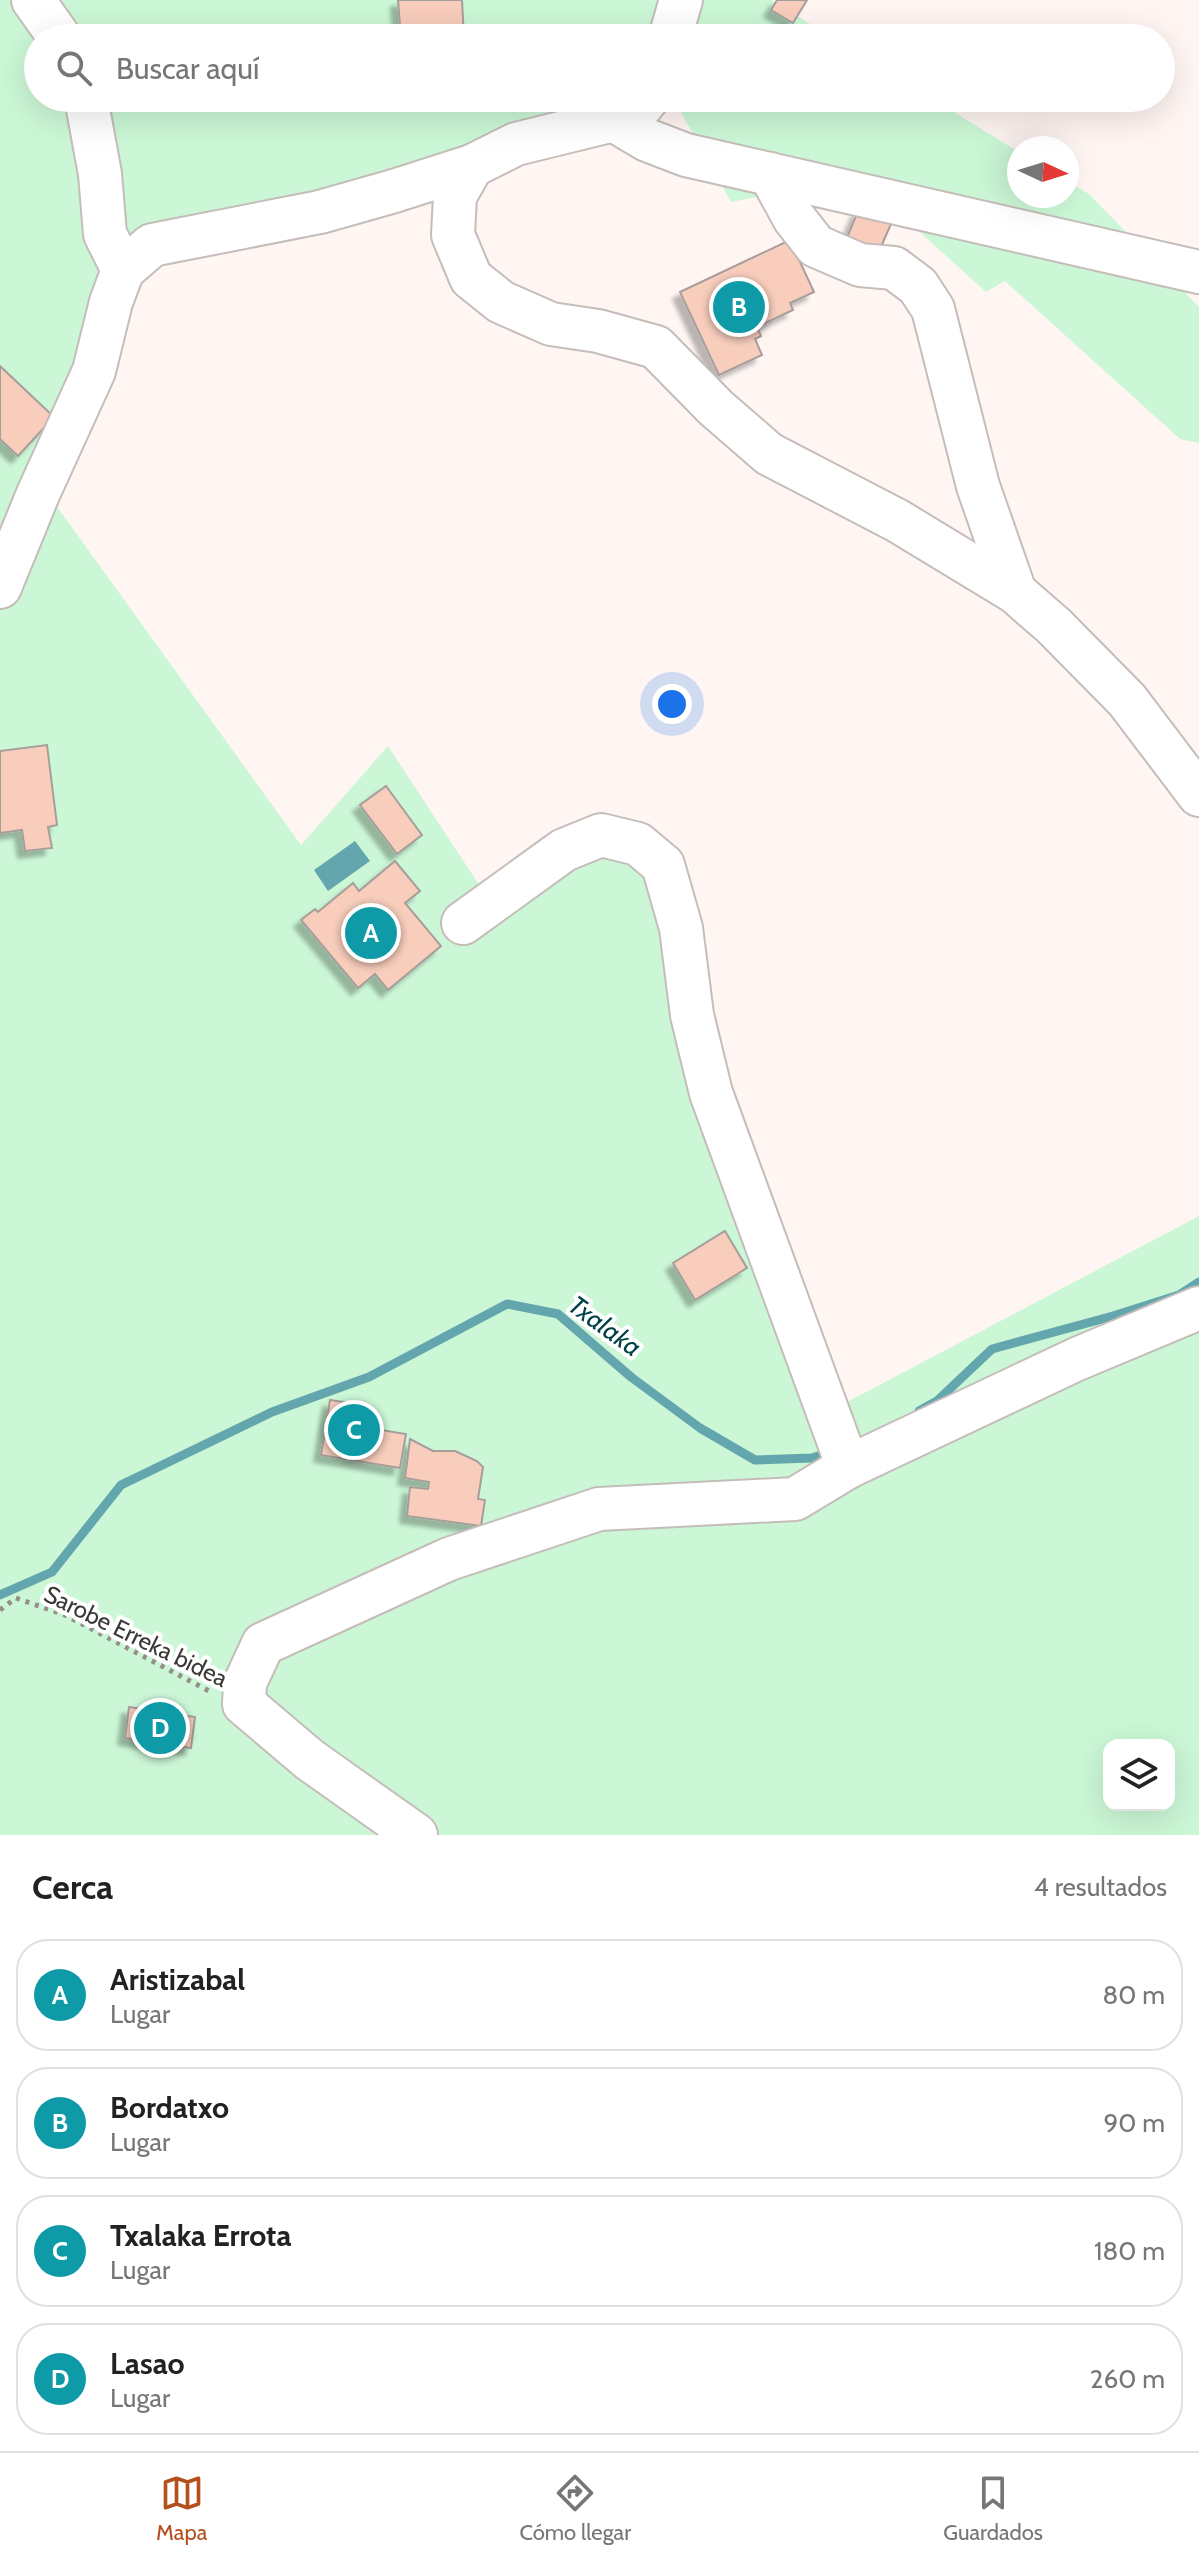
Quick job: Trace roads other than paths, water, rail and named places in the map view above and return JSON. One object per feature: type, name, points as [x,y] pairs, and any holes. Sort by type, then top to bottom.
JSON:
[{"type":"street","points":[[33,0],[50,24]]},
{"type":"street","points":[[674,24],[681,0]]},
{"type":"street","points":[[89,112],[100,174],[105,234],[123,270]]},
{"type":"street","points":[[5,574],[94,371],[111,302],[123,270],[152,245],[320,212],[472,166],[516,144],[621,112]]},
{"type":"street","points":[[633,112],[647,140],[686,155],[1199,272]]},
{"type":"street","points":[[472,166],[455,196],[453,235],[471,278],[501,302],[551,324],[598,331],[656,347],[716,408],[769,454],[898,521],[1015,592],[1054,626],[1127,700],[1199,795]]},
{"type":"street","points":[[770,174],[794,218],[816,246],[860,265],[894,268],[918,286],[933,309],[978,486],[1015,592]]},
{"type":"street","points":[[463,923],[564,850],[601,835],[638,844],[663,865],[681,928],[692,1015],[711,1093],[842,1452]]},
{"type":"street","points":[[416,1835],[310,1760],[244,1704],[245,1683],[263,1644],[449,1559],[599,1509],[795,1499],[842,1452],[1199,1308]]},
{"type":"water","points":[[355,841],[370,861],[328,891],[314,870]]},
{"type":"waterway","name":"Txalaka","points":[[919,1411],[937,1401],[992,1349],[1179,1295],[1199,1282]]},
{"type":"waterway","name":"Txalaka","points":[[0,1595],[52,1572],[121,1485],[272,1412],[369,1377],[507,1304],[558,1314],[631,1377],[700,1428],[755,1460],[812,1458],[830,1452]]},
{"type":"place","name":"Bordatxo","points":[[739,307]]},
{"type":"place","name":"Aristizabal","points":[[371,933]]},
{"type":"place","name":"Txalaka Errota","points":[[354,1430]]},
{"type":"place","name":"Lasao","points":[[160,1728]]}]
